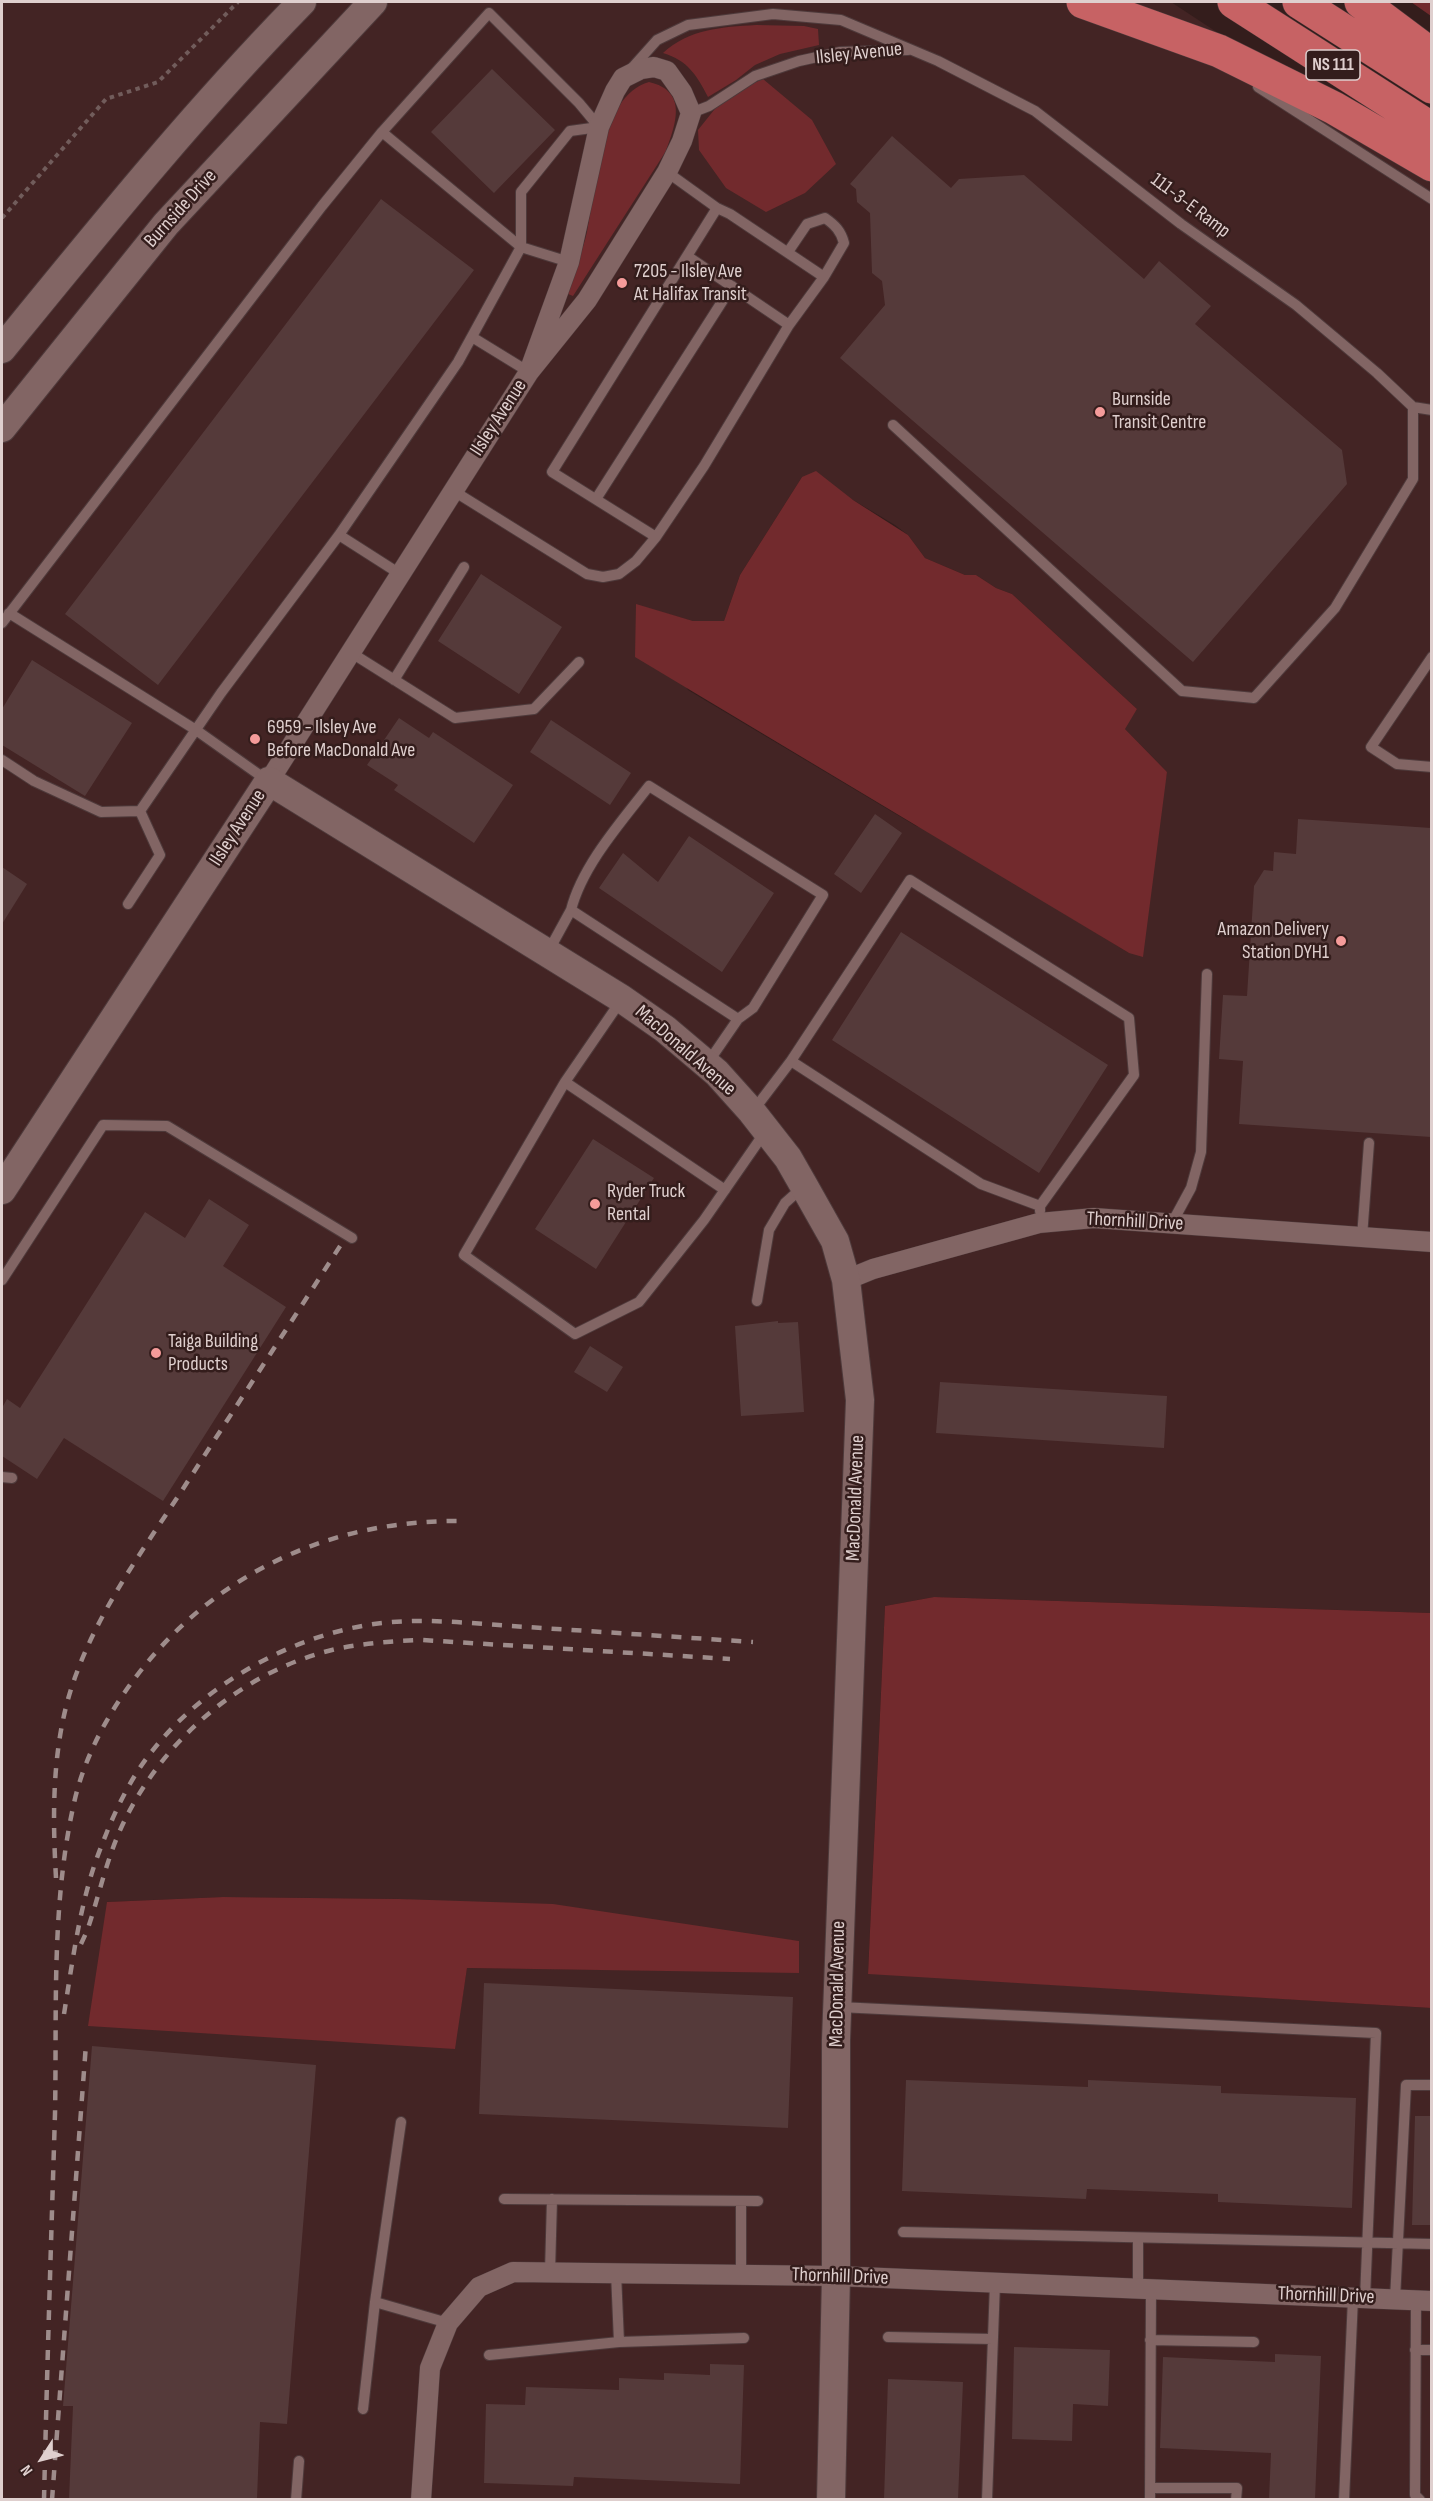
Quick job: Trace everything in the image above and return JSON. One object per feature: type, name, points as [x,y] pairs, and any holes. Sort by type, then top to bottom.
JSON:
[{"type":"highway","name":"NS 111","points":[[1234,2],[1431,129]]},
{"type":"highway","name":"NS 111","points":[[1299,2],[1431,87]]},
{"type":"highway","points":[[1361,2],[1431,55]]},
{"type":"highway","points":[[1095,7],[1219,51],[1334,108],[1431,165]]},
{"type":"street","points":[[2,349],[138,182],[240,64],[302,2]]},
{"type":"street","name":"Burnside Drive","points":[[2,428],[166,224],[373,2]]},
{"type":"street","points":[[623,78],[641,69],[654,68],[667,71],[682,92],[691,113]]},
{"type":"street","name":"Ilsley Avenue","points":[[529,372],[569,262],[599,127],[623,78]]},
{"type":"street","name":"Ilsley Avenue","points":[[2,1190],[269,781],[529,372],[586,300],[667,172],[691,113]]},
{"type":"street","name":"MacDonald Avenue","points":[[269,781],[548,952],[665,1029],[707,1064],[759,1121],[804,1186],[835,1241],[846,1280],[860,1400],[837,2007],[836,2276],[831,2499]]},
{"type":"street","name":"Thornhill Drive","points":[[846,1280],[873,1269],[1040,1215],[1431,1242]]},
{"type":"street","name":"Thornhill Drive","points":[[422,2499],[430,2368],[448,2323],[479,2287],[513,2272],[836,2276],[1424,2300]]},
{"type":"lane","points":[[1095,7],[1193,54]]},
{"type":"lane","points":[[2,623],[315,215],[382,132],[489,14],[579,103],[599,127]]},
{"type":"lane","name":"Ilsley Avenue","points":[[623,78],[657,40],[688,25],[747,16],[773,14],[841,20],[912,50]]},
{"type":"lane","name":"Ilsley Avenue","points":[[691,113],[708,106],[755,75],[799,61],[840,52],[912,50]]},
{"type":"lane","name":"111-3-E Ramp","points":[[912,50],[1035,111],[1181,224],[1296,305],[1377,373],[1413,407]]},
{"type":"lane","points":[[1246,81],[1431,199]]},
{"type":"lane","points":[[140,811],[196,730],[339,535],[458,362],[521,247],[521,192],[570,131],[599,127]]},
{"type":"lane","points":[[382,132],[521,247],[569,262]]},
{"type":"lane","points":[[667,172],[717,208],[730,214],[824,277]]},
{"type":"lane","points":[[656,537],[552,472],[717,208]]},
{"type":"lane","points":[[452,490],[587,574],[603,577],[619,574],[636,561],[656,537],[704,466],[789,325],[824,277],[844,243],[841,232],[825,218],[807,224],[788,252]]},
{"type":"lane","points":[[687,256],[789,325]]},
{"type":"lane","points":[[596,499],[732,286]]},
{"type":"lane","points":[[472,337],[529,372]]},
{"type":"lane","points":[[893,424],[1182,691],[1254,698],[1335,608],[1413,479],[1413,407],[1431,410]]},
{"type":"lane","points":[[339,535],[400,574]]},
{"type":"lane","points":[[394,680],[464,567]]},
{"type":"lane","points":[[9,613],[196,730],[269,781]]},
{"type":"lane","points":[[350,652],[455,718],[534,709],[579,662]]},
{"type":"lane","points":[[1431,657],[1371,747],[1397,764],[1431,766]]},
{"type":"lane","points":[[2,760],[34,781],[101,812],[140,811]]},
{"type":"lane","points":[[548,952],[571,910],[577,889],[619,825],[649,786],[823,895],[753,1008],[738,1019],[707,1064]]},
{"type":"lane","points":[[128,904],[160,855],[140,811]]},
{"type":"lane","points":[[622,999],[565,1082],[464,1255],[575,1334],[639,1302],[704,1220],[725,1190],[791,1061],[910,880],[1130,1018],[1134,1075],[1040,1215],[981,1184],[791,1061]]},
{"type":"lane","points":[[571,910],[738,1019]]},
{"type":"lane","points":[[1172,1223],[1191,1188],[1201,1152],[1207,974]]},
{"type":"lane","points":[[565,1082],[725,1190]]},
{"type":"lane","points":[[2,1280],[103,1125],[167,1126],[352,1238]]},
{"type":"lane","points":[[1362,1237],[1369,1143]]},
{"type":"lane","points":[[757,1301],[769,1230],[785,1203],[804,1186]]},
{"type":"lane","points":[[837,2007],[1376,2033],[1367,2243],[1359,2298],[1344,2499]]},
{"type":"lane","points":[[1395,2299],[1406,2085],[1431,2085]]},
{"type":"lane","points":[[363,2409],[375,2302],[401,2122]]},
{"type":"lane","points":[[504,2199],[758,2201]]},
{"type":"lane","points":[[550,2272],[552,2199]]},
{"type":"lane","points":[[741,2200],[741,2275]]},
{"type":"lane","points":[[903,2232],[1431,2244]]},
{"type":"lane","points":[[1138,2238],[1150,2340],[1150,2499]]},
{"type":"lane","points":[[616,2273],[619,2342]]},
{"type":"lane","points":[[987,2499],[995,2283]]},
{"type":"lane","points":[[1420,2499],[1415,2495],[1415,2350],[1424,2300]]},
{"type":"lane","points":[[375,2302],[448,2323]]},
{"type":"lane","points":[[888,2337],[993,2339]]},
{"type":"lane","points":[[489,2355],[619,2342],[744,2338]]},
{"type":"lane","points":[[1150,2340],[1254,2342]]},
{"type":"lane","points":[[1415,2350],[1431,2350]]},
{"type":"lane","points":[[296,2499],[299,2461]]},
{"type":"lane","points":[[1150,2488],[1237,2488],[1236,2499]]},
{"type":"path","points":[[2,218],[106,99],[158,82],[238,2]]},
{"type":"shaded area","points":[[2,2],[1171,2],[1431,173],[1431,1613],[934,1597],[885,1606],[868,1973],[1431,2008],[1431,2499],[2,2500]],"holes":[[[802,477],[853,500],[895,525],[908,535],[925,558],[965,575],[976,575],[996,588],[1012,594],[1137,709],[1124,728],[1167,772],[1129,953],[926,829],[916,826],[688,690],[636,605],[693,621],[724,621],[740,575]],[[223,1897],[399,1899],[799,1941],[799,1972],[467,1968],[454,2049],[107,1902]]]},
{"type":"shaded area","points":[[1411,2],[1431,2],[1431,16]]},
{"type":"shaded area","points":[[756,25],[804,26],[818,29],[819,45],[780,54],[755,65],[708,97],[685,64],[663,53],[695,34],[718,28]]},
{"type":"shaded area","points":[[763,79],[812,120],[836,164],[805,193],[766,212],[726,188],[699,150],[698,130],[726,95]]},
{"type":"shaded area","points":[[649,82],[661,86],[670,93],[674,100],[675,119],[666,151],[573,296],[568,294],[587,232],[597,170],[610,125],[619,105],[632,91]]},
{"type":"shaded area","points":[[816,471],[853,500],[908,535],[925,558],[965,575],[976,575],[996,588],[1012,594],[1137,709],[1125,729],[1167,772],[1143,957],[1129,953],[635,657],[636,604],[693,621],[724,621],[740,575],[802,477]]},
{"type":"shaded area","points":[[934,1597],[1431,1613],[1431,2008],[868,1974],[885,1606]]},
{"type":"shaded area","points":[[223,1897],[553,1904],[799,1941],[799,1973],[467,1968],[455,2049],[88,2026],[107,1902]]},
{"type":"building","points":[[492,69],[555,130],[494,193],[431,132]]},
{"type":"building","name":"Burnside Transit Centre","points":[[892,136],[951,188],[959,179],[1024,175],[1144,279],[1159,261],[1211,306],[1195,324],[1342,450],[1347,484],[1193,662],[840,358],[885,305],[882,281],[872,273],[870,213],[857,202],[856,189],[850,184]]},
{"type":"building","points":[[381,199],[474,270],[158,685],[65,614]]},
{"type":"building","points":[[481,574],[562,627],[519,694],[438,641]]},
{"type":"building","points":[[32,660],[132,723],[85,796],[2,745],[2,709]]},
{"type":"building","points":[[399,718],[429,738],[433,732],[513,785],[474,843],[394,790],[398,785],[367,765]]},
{"type":"building","points":[[551,720],[631,773],[610,805],[530,752]]},
{"type":"building","points":[[875,814],[902,833],[861,893],[834,874]]},
{"type":"building","name":"Amazon Delivery Station DYH1","points":[[1298,819],[1431,828],[1431,1137],[1239,1124],[1243,1061],[1219,1059],[1223,995],[1247,996],[1254,886],[1264,870],[1273,871],[1274,852],[1296,854]]},
{"type":"building","points":[[689,836],[774,893],[722,972],[599,888],[623,853],[658,882]]},
{"type":"building","points":[[2,867],[27,884],[2,924]]},
{"type":"building","points":[[901,932],[1108,1065],[1039,1173],[832,1040]]},
{"type":"building","name":"Ryder Truck Rental","points":[[593,1139],[654,1178],[596,1269],[535,1229]]},
{"type":"building","name":"Taiga Building Products","points":[[209,1199],[249,1225],[223,1266],[286,1307],[163,1501],[64,1438],[37,1479],[2,1456],[2,1408],[7,1399],[20,1408],[145,1212],[185,1238]]},
{"type":"building","points":[[778,1321],[778,1323],[798,1322],[804,1412],[741,1416],[735,1326]]},
{"type":"building","points":[[590,1346],[623,1367],[607,1392],[574,1372]]},
{"type":"building","points":[[940,1382],[1167,1396],[1164,1448],[936,1433]]},
{"type":"building","points":[[484,1983],[793,1997],[788,2128],[479,2114]]},
{"type":"building","points":[[92,2046],[316,2065],[287,2424],[260,2422],[257,2499],[69,2499],[73,2406],[63,2406]]},
{"type":"building","points":[[906,2080],[1088,2087],[1088,2080],[1221,2086],[1221,2093],[1356,2098],[1352,2208],[1218,2202],[1218,2194],[1087,2189],[1086,2199],[902,2191]]},
{"type":"building","points":[[1415,2116],[1431,2116],[1431,2225],[1412,2225]]},
{"type":"building","points":[[1014,2347],[1110,2350],[1108,2406],[1073,2404],[1072,2441],[1012,2439]]},
{"type":"building","points":[[1275,2354],[1321,2356],[1315,2499],[1269,2499],[1271,2453],[1160,2448],[1163,2357],[1275,2362]]},
{"type":"building","points":[[710,2364],[744,2365],[740,2484],[574,2477],[573,2486],[484,2483],[486,2404],[525,2405],[526,2387],[619,2390],[619,2378],[664,2380],[664,2373],[710,2375]]},
{"type":"building","points":[[888,2379],[963,2382],[958,2499],[884,2499]]},
{"type":"railway","points":[[56,1878],[54,1800],[58,1748],[69,1697],[87,1648],[110,1603],[137,1559],[342,1243]]},
{"type":"railway","points":[[44,2500],[58,1919],[74,1803],[90,1753],[125,1692],[167,1641],[202,1608],[239,1581],[280,1559],[323,1542],[368,1530],[415,1523],[464,1521]]},
{"type":"railway","points":[[64,2014],[78,1930],[88,1888],[101,1847],[123,1796],[153,1750],[174,1726],[224,1684],[252,1667],[312,1639],[343,1630],[374,1624],[412,1621],[753,1642]]},
{"type":"railway","points":[[81,1944],[118,1835],[134,1802],[155,1771],[178,1742],[205,1716],[235,1694],[267,1675],[301,1660],[347,1647],[422,1640],[730,1659]]},
{"type":"railway","points":[[52,2500],[86,2044]]},
{"type":"place","name":"7205 - Ilsley Ave At Halifax Transit","points":[[622,283]]},
{"type":"place","name":"Burnside Transit Centre","points":[[1100,412]]},
{"type":"place","name":"6959 - Ilsley Ave Before MacDonald Ave","points":[[255,739]]},
{"type":"place","name":"Amazon Delivery Station DYH1","points":[[1341,941]]},
{"type":"place","name":"Ryder Truck Rental","points":[[595,1204]]},
{"type":"place","name":"Taiga Building Products","points":[[156,1353]]}]
